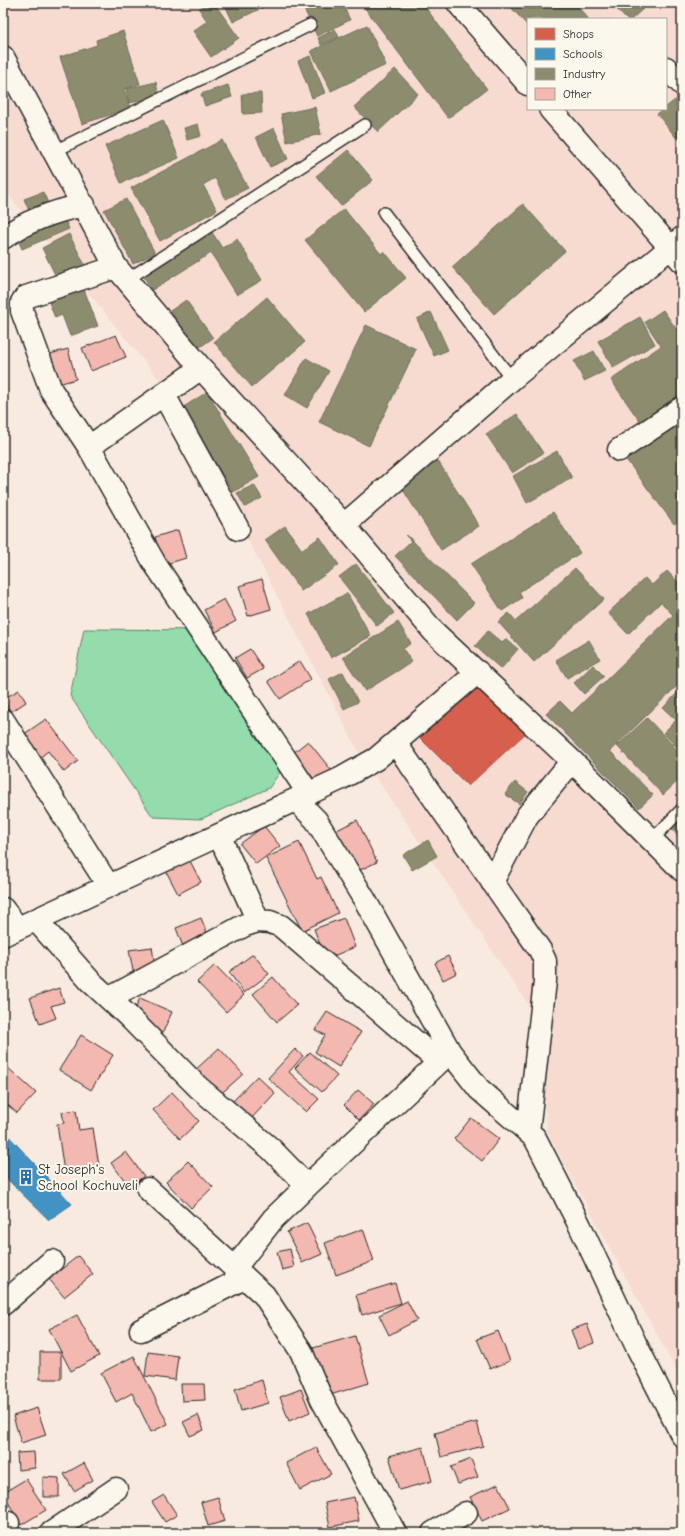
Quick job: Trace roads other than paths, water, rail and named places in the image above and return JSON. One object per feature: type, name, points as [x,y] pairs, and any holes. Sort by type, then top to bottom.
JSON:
[{"type":"street","points":[[458,3],[527,83]]},
{"type":"street","points":[[4,60],[122,273],[201,368],[344,525],[434,632],[572,761],[682,870]]},
{"type":"street","points":[[667,69],[682,84]]},
{"type":"street","points":[[344,525],[512,378],[678,249],[551,110]]},
{"type":"street","points":[[3,238],[14,230],[57,211],[84,204]]},
{"type":"street","points":[[122,273],[26,297],[22,302],[22,311],[51,390],[89,447],[155,564],[303,797],[366,902],[444,1057]]},
{"type":"street","points":[[89,447],[201,368]]},
{"type":"street","points":[[164,395],[238,529]]},
{"type":"street","points":[[619,450],[682,408]]},
{"type":"street","points":[[19,927],[303,797],[376,759],[396,744],[478,672]]},
{"type":"street","points":[[3,720],[108,885]]},
{"type":"street","points":[[396,744],[540,950],[545,966],[545,980],[528,1132]]},
{"type":"street","points":[[492,882],[527,816],[572,761]]},
{"type":"street","points":[[219,835],[258,921]]},
{"type":"street","points":[[3,909],[19,927],[90,980],[110,998],[198,1087],[271,1150],[307,1186]]},
{"type":"street","points":[[110,998],[245,925],[258,921],[270,922],[280,926],[370,1002],[444,1057],[535,1138],[580,1226],[636,1345],[682,1434]]},
{"type":"street","points":[[141,1330],[239,1273],[273,1219],[444,1057]]},
{"type":"street","points":[[148,1189],[264,1295],[301,1351],[322,1400],[396,1533]]},
{"type":"street","points":[[3,1304],[52,1261]]},
{"type":"street","points":[[51,1533],[116,1489]]},
{"type":"street","points":[[433,1533],[466,1513]]},
{"type":"lane","points":[[55,151],[310,25]]},
{"type":"lane","points":[[122,273],[365,125]]},
{"type":"lane","points":[[384,213],[512,378]]},
{"type":"lane","points":[[652,840],[682,809]]},
{"type":"place","name":"St Joseph's School Kochuveli","points":[[26,1177]]}]
